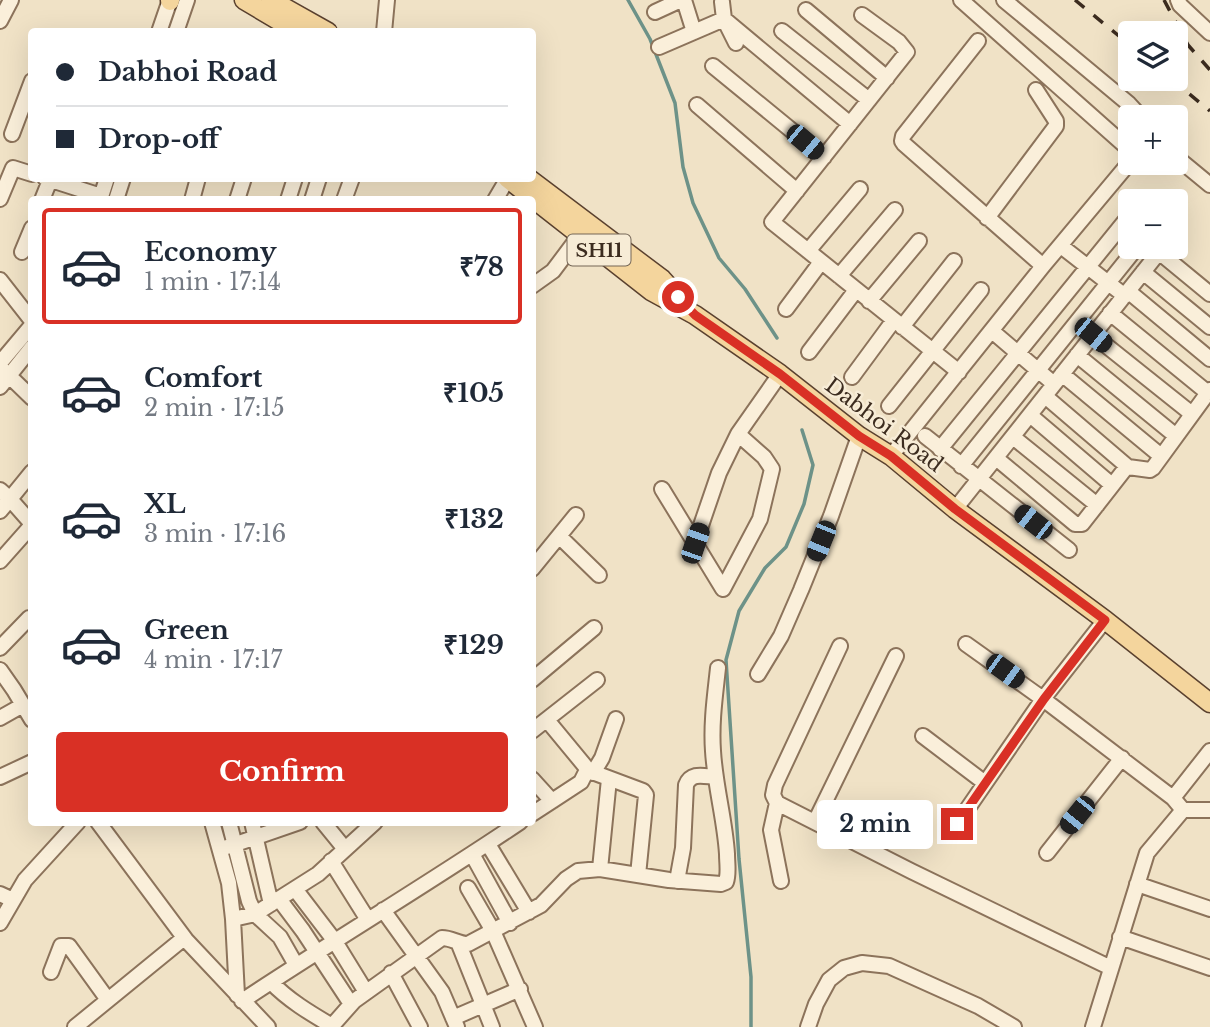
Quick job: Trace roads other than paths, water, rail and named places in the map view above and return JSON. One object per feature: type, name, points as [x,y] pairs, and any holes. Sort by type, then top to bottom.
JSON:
[{"type":"main road","points":[[244,0],[291,28]]},
{"type":"main road","points":[[271,0],[321,28]]},
{"type":"main road","name":"Dabhoi Road","points":[[512,182],[530,196]]},
{"type":"main road","name":"Dabhoi Road","points":[[533,182],[662,279],[695,315]]},
{"type":"main road","name":"Dabhoi Road","points":[[536,200],[651,290],[695,315],[780,374],[859,436],[891,456],[955,509],[1105,620],[1210,703]]},
{"type":"street","points":[[0,21],[11,0]]},
{"type":"street","points":[[160,28],[170,0]]},
{"type":"street","points":[[177,28],[187,0]]},
{"type":"street","points":[[384,28],[387,0]]},
{"type":"street","points":[[655,12],[682,0],[694,32]]},
{"type":"street","points":[[961,0],[1118,139]]},
{"type":"street","points":[[1004,0],[1130,105]]},
{"type":"street","points":[[1178,0],[1210,33]]},
{"type":"street","points":[[723,1],[724,19],[736,43]]},
{"type":"street","points":[[806,10],[887,78]]},
{"type":"street","points":[[862,15],[899,42],[907,52],[772,222],[959,372]]},
{"type":"street","points":[[659,47],[724,19]]},
{"type":"street","points":[[724,19],[850,124]]},
{"type":"street","points":[[782,31],[869,100]]},
{"type":"street","points":[[978,41],[903,136],[902,141],[1043,266]]},
{"type":"street","points":[[713,66],[824,157]]},
{"type":"street","points":[[987,218],[1056,126],[1056,121],[1036,90]]},
{"type":"street","points":[[12,134],[28,92]]},
{"type":"street","points":[[697,105],[797,191]]},
{"type":"street","points":[[1188,167],[1210,186]]},
{"type":"street","points":[[0,199],[5,174],[13,168],[28,173]]},
{"type":"street","points":[[891,456],[1119,175]]},
{"type":"street","points":[[61,182],[112,193]]},
{"type":"street","points":[[808,251],[860,189]]},
{"type":"street","points":[[839,276],[895,209]]},
{"type":"street","points":[[940,449],[1118,230]]},
{"type":"street","points":[[536,283],[553,271],[580,234]]},
{"type":"street","points":[[22,252],[28,238]]},
{"type":"street","points":[[869,300],[919,241]]},
{"type":"street","points":[[1061,246],[1210,359]]},
{"type":"street","points":[[961,466],[1127,259]]},
{"type":"street","points":[[955,509],[1153,259]]},
{"type":"street","points":[[1172,259],[1210,294]]},
{"type":"street","points":[[852,377],[954,261]]},
{"type":"street","points":[[786,309],[821,262]]},
{"type":"street","points":[[1143,272],[1210,327]]},
{"type":"street","points":[[0,280],[28,318]]},
{"type":"street","points":[[888,406],[981,289]]},
{"type":"street","points":[[809,352],[856,290]]},
{"type":"street","points":[[992,331],[1054,385],[1128,467],[1150,470],[1209,392],[1111,313]]},
{"type":"street","points":[[3,364],[28,329]]},
{"type":"street","points":[[1093,335],[1192,414]]},
{"type":"street","points":[[3,364],[28,349]]},
{"type":"street","points":[[1077,355],[1176,436]]},
{"type":"street","points":[[3,364],[28,393]]},
{"type":"street","points":[[695,543],[719,473],[738,434],[780,374]]},
{"type":"street","points":[[1054,385],[1161,456]]},
{"type":"street","points":[[1030,415],[1112,485]]},
{"type":"street","points":[[662,489],[723,589],[760,519],[772,469],[764,457],[738,434]]},
{"type":"street","points":[[758,674],[781,636],[796,602],[831,516],[859,436]]},
{"type":"street","points":[[925,436],[1069,550]]},
{"type":"street","points":[[1013,437],[1097,505]]},
{"type":"street","points":[[996,458],[1075,524],[1082,524],[1128,467]]},
{"type":"street","points":[[0,511],[5,494],[28,475]]},
{"type":"street","points":[[5,494],[28,520]]},
{"type":"street","points":[[536,564],[576,515]]},
{"type":"street","points":[[0,561],[28,530]]},
{"type":"street","points":[[559,536],[599,575]]},
{"type":"street","points":[[0,648],[28,619]]},
{"type":"street","points":[[957,824],[1044,699],[1105,620]]},
{"type":"street","points":[[536,677],[594,628]]},
{"type":"street","points":[[966,644],[1122,758],[1173,798],[1183,810]]},
{"type":"street","points":[[840,646],[775,785],[773,795],[777,803],[1111,968]]},
{"type":"street","points":[[815,822],[896,656]]},
{"type":"street","points":[[271,982],[279,991],[332,1027],[351,1004],[442,938],[468,944],[541,905],[566,879],[578,871],[600,869],[677,881],[721,884],[726,882],[726,841],[712,748],[718,668]]},
{"type":"street","points":[[0,670],[28,713]]},
{"type":"street","points":[[536,728],[597,680]]},
{"type":"street","points":[[0,718],[23,705]]},
{"type":"street","points":[[547,719],[590,771],[646,794],[638,875]]},
{"type":"street","points":[[536,811],[582,782],[602,758],[617,719]]},
{"type":"street","points":[[923,736],[985,783]]},
{"type":"street","points":[[1173,798],[1210,751]]},
{"type":"street","points":[[1047,852],[1122,758]]},
{"type":"street","points":[[0,777],[28,764]]},
{"type":"street","points":[[677,881],[683,848],[688,779],[693,776],[715,777]]},
{"type":"street","points":[[600,869],[609,779]]},
{"type":"street","points":[[536,783],[552,801]]},
{"type":"street","points":[[777,803],[771,830],[781,881]]},
{"type":"street","points":[[1183,810],[1210,810]]},
{"type":"street","points":[[1093,1027],[1147,853],[1183,810]]},
{"type":"street","points":[[0,923],[7,897],[74,826]]},
{"type":"street","points":[[101,826],[184,938],[268,1027]]},
{"type":"street","points":[[213,826],[229,883],[239,998]]},
{"type":"street","points":[[230,826],[249,901],[255,914],[280,937],[296,965]]},
{"type":"street","points":[[252,826],[275,901],[303,931],[351,1004]]},
{"type":"street","points":[[219,850],[289,826]]},
{"type":"street","points":[[326,826],[345,849]]},
{"type":"street","points":[[233,919],[255,914],[318,874],[371,826]]},
{"type":"street","points":[[239,998],[271,982],[514,826]]},
{"type":"street","points":[[488,844],[529,912]]},
{"type":"street","points":[[472,854],[510,923]]},
{"type":"street","points":[[331,862],[368,920]]},
{"type":"street","points":[[1137,884],[1210,909]]},
{"type":"street","points":[[468,888],[494,931],[535,1027]]},
{"type":"street","points":[[295,889],[334,940],[366,992]]},
{"type":"street","points":[[383,910],[442,992],[455,1023],[484,1005],[520,989]]},
{"type":"street","points":[[1121,937],[1210,968]]},
{"type":"street","points":[[75,1027],[184,938]]},
{"type":"street","points":[[458,942],[492,1027]]},
{"type":"street","points":[[51,972],[61,946],[69,946],[108,1000]]},
{"type":"street","points":[[808,1027],[829,980],[844,968],[862,963],[889,966],[978,1006],[1014,1027]]},
{"type":"street","points":[[391,974],[420,1027]]},
{"type":"waterway","points":[[628,0],[650,39],[675,103],[683,167],[693,203],[719,258],[745,289],[777,338]]},
{"type":"waterway","points":[[751,1027],[751,977],[739,859],[726,660],[739,611],[765,568],[786,547],[804,504],[813,465],[802,430]]},
{"type":"railway","points":[[1075,0],[1118,35]]},
{"type":"railway","points":[[1164,0],[1188,45],[1210,70]]},
{"type":"railway","points":[[1186,91],[1210,111]]}]
